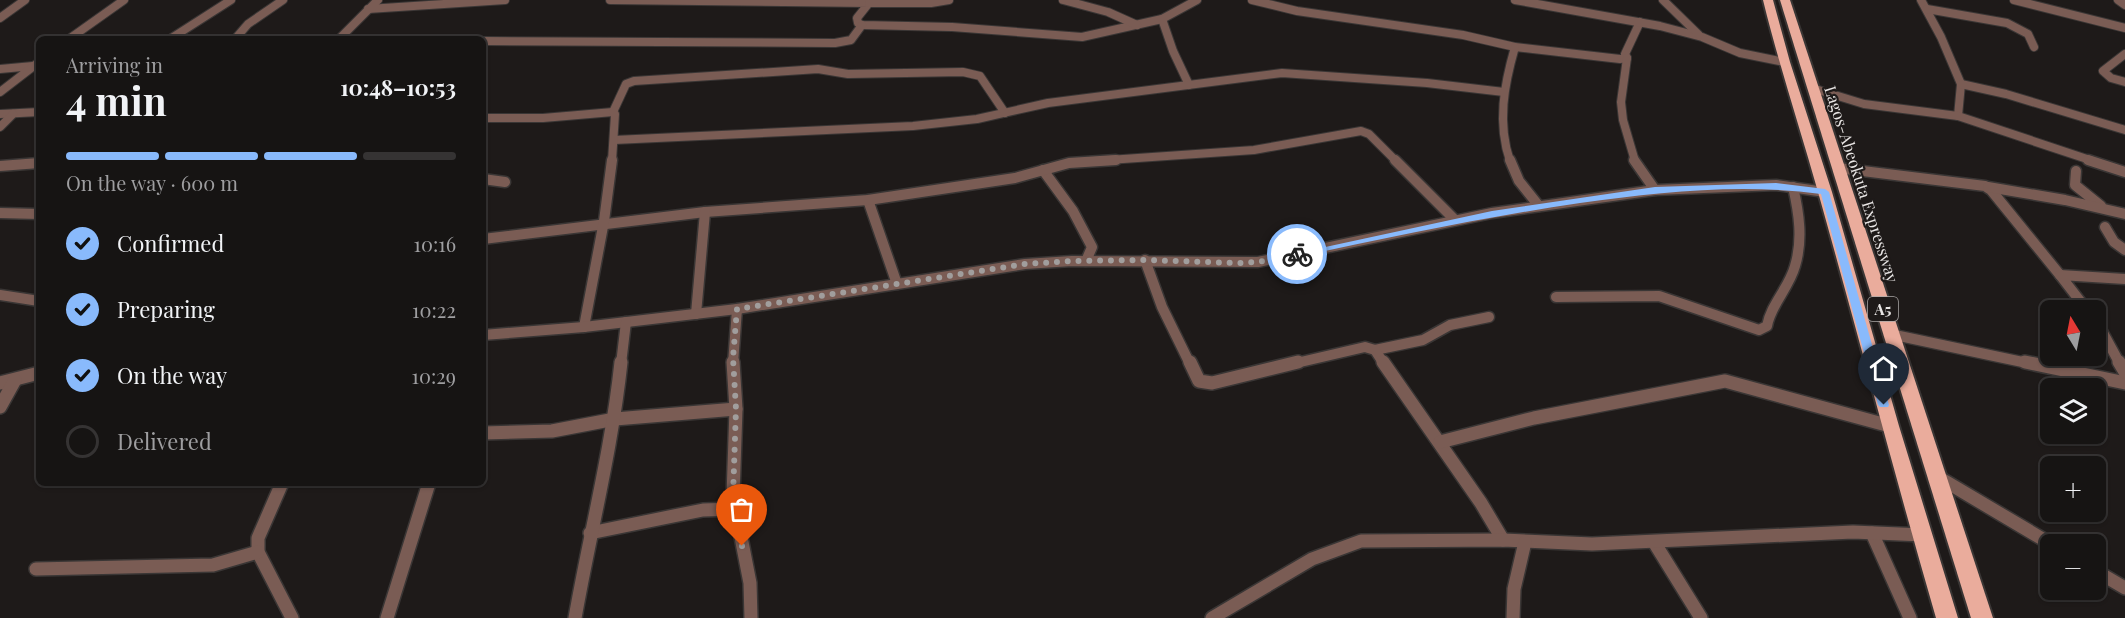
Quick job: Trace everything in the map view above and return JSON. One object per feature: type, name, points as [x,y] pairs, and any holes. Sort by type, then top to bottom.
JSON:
[{"type":"highway","name":"A5","points":[[1768,0],[1784,62],[1825,192],[1890,426],[1947,618]]},
{"type":"highway","name":"Lagos-Abeokuta Expressway","points":[[1785,0],[1982,618]]},
{"type":"street","points":[[0,18],[25,0]]},
{"type":"street","points":[[73,36],[124,0]]},
{"type":"street","points":[[175,36],[231,0]]},
{"type":"street","points":[[238,36],[248,24],[283,0]]},
{"type":"street","points":[[342,36],[378,0]]},
{"type":"street","points":[[368,9],[505,0]]},
{"type":"street","points":[[610,0],[869,3],[931,3],[949,0]]},
{"type":"street","points":[[1063,0],[1108,12],[1137,26]]},
{"type":"street","points":[[869,3],[857,18],[858,23],[862,25],[952,27],[1082,36],[1162,19],[1197,0]]},
{"type":"street","points":[[1252,0],[1297,11],[1463,35],[1515,47],[1627,58]]},
{"type":"street","points":[[1515,0],[1640,22],[1702,37],[1740,53],[1784,62]]},
{"type":"street","points":[[1663,0],[1702,37]]},
{"type":"street","points":[[1921,0],[1961,84],[1958,116]]},
{"type":"street","points":[[2014,0],[2125,28]]},
{"type":"street","points":[[2118,0],[2125,5]]},
{"type":"street","points":[[1927,9],[2007,23],[2028,34],[2034,47]]},
{"type":"street","points":[[1162,19],[1173,51],[1189,85]]},
{"type":"street","points":[[1640,22],[1625,54],[1627,58],[1621,102],[1623,120],[1636,165],[1655,190]]},
{"type":"street","points":[[486,41],[835,43],[851,40],[862,25]]},
{"type":"street","points":[[1515,47],[1501,106],[1504,130],[1514,173],[1539,206]]},
{"type":"street","points":[[2125,54],[2103,71],[2111,78],[2125,82]]},
{"type":"street","points":[[0,69],[36,64]]},
{"type":"street","points":[[0,92],[36,64]]},
{"type":"street","points":[[584,327],[606,224],[614,140],[615,114],[613,112],[626,84],[634,81],[818,69],[848,74],[963,72],[980,76],[984,86],[1005,113]]},
{"type":"street","points":[[614,140],[913,126],[977,119],[1048,103],[1282,73],[1504,92]]},
{"type":"street","points":[[1961,84],[2006,94],[2125,130]]},
{"type":"street","points":[[1812,88],[1864,104],[1958,116],[2125,172]]},
{"type":"street","points":[[0,114],[36,112]]},
{"type":"street","points":[[486,118],[543,118],[613,112]]},
{"type":"street","points":[[0,127],[13,114]]},
{"type":"street","points":[[486,239],[705,212],[868,201],[1015,178],[1069,162],[1254,150],[1361,131],[1369,134],[1455,220]]},
{"type":"street","points":[[0,166],[36,163]]},
{"type":"street","points":[[1838,168],[1985,186],[2125,214]]},
{"type":"street","points":[[1043,170],[1073,211],[1092,247],[1086,261]]},
{"type":"street","points":[[2076,171],[2075,185],[2104,208]]},
{"type":"street","points":[[486,179],[505,182]]},
{"type":"street","points":[[486,335],[584,327],[737,309],[1025,264],[1145,260],[1258,262],[1455,220],[1655,190],[1743,186],[1793,187],[1825,192]]},
{"type":"street","points":[[1985,186],[2079,300]]},
{"type":"street","points":[[1556,297],[1659,296],[1759,330],[1767,326],[1768,315],[1795,267],[1800,219],[1793,187]]},
{"type":"street","points":[[868,201],[897,284]]},
{"type":"street","points":[[696,314],[705,212]]},
{"type":"street","points":[[0,213],[36,214]]},
{"type":"street","points":[[2105,227],[2115,242],[2125,250]]},
{"type":"street","points":[[1145,260],[1162,307],[1199,381],[1212,383],[1356,348],[1365,347],[1375,350],[1423,340],[1450,325],[1489,317]]},
{"type":"street","points":[[2060,275],[2125,279]]},
{"type":"street","points":[[0,295],[36,301]]},
{"type":"street","points":[[737,309],[733,358],[736,409],[734,509],[750,583],[751,618]]},
{"type":"street","points":[[575,618],[590,533],[615,418],[626,322]]},
{"type":"street","points":[[1890,334],[2125,383]]},
{"type":"street","points":[[2106,338],[2125,372]]},
{"type":"street","points":[[1375,350],[1440,442],[1503,540]]},
{"type":"street","points":[[0,383],[36,374]]},
{"type":"street","points":[[0,406],[15,380]]},
{"type":"street","points":[[1440,442],[1534,418],[1725,381],[1890,426]]},
{"type":"street","points":[[486,433],[552,431],[615,418],[736,409]]},
{"type":"street","points":[[1935,476],[2040,538]]},
{"type":"street","points":[[281,486],[258,538],[258,552],[292,618]]},
{"type":"street","points":[[387,618],[428,486]]},
{"type":"street","points":[[590,533],[703,510],[734,509]]},
{"type":"street","points":[[1212,618],[1312,560],[1361,541],[1654,542],[1872,533],[1923,535]]},
{"type":"street","points":[[1872,533],[1910,618]]},
{"type":"street","points":[[1513,618],[1514,589],[1525,542]]},
{"type":"street","points":[[1654,542],[1701,618]]},
{"type":"street","points":[[36,569],[213,565],[258,552]]},
{"type":"street","points":[[2106,577],[2125,588]]},
{"type":"way so far","points":[[742,546],[733,496],[736,409],[733,358],[737,309],[1025,264],[1145,260],[1238,263],[1258,262],[1297,254]]},
{"type":"route","points":[[1297,254],[1492,213],[1655,190],[1776,185],[1825,192],[1884,405]]}]
